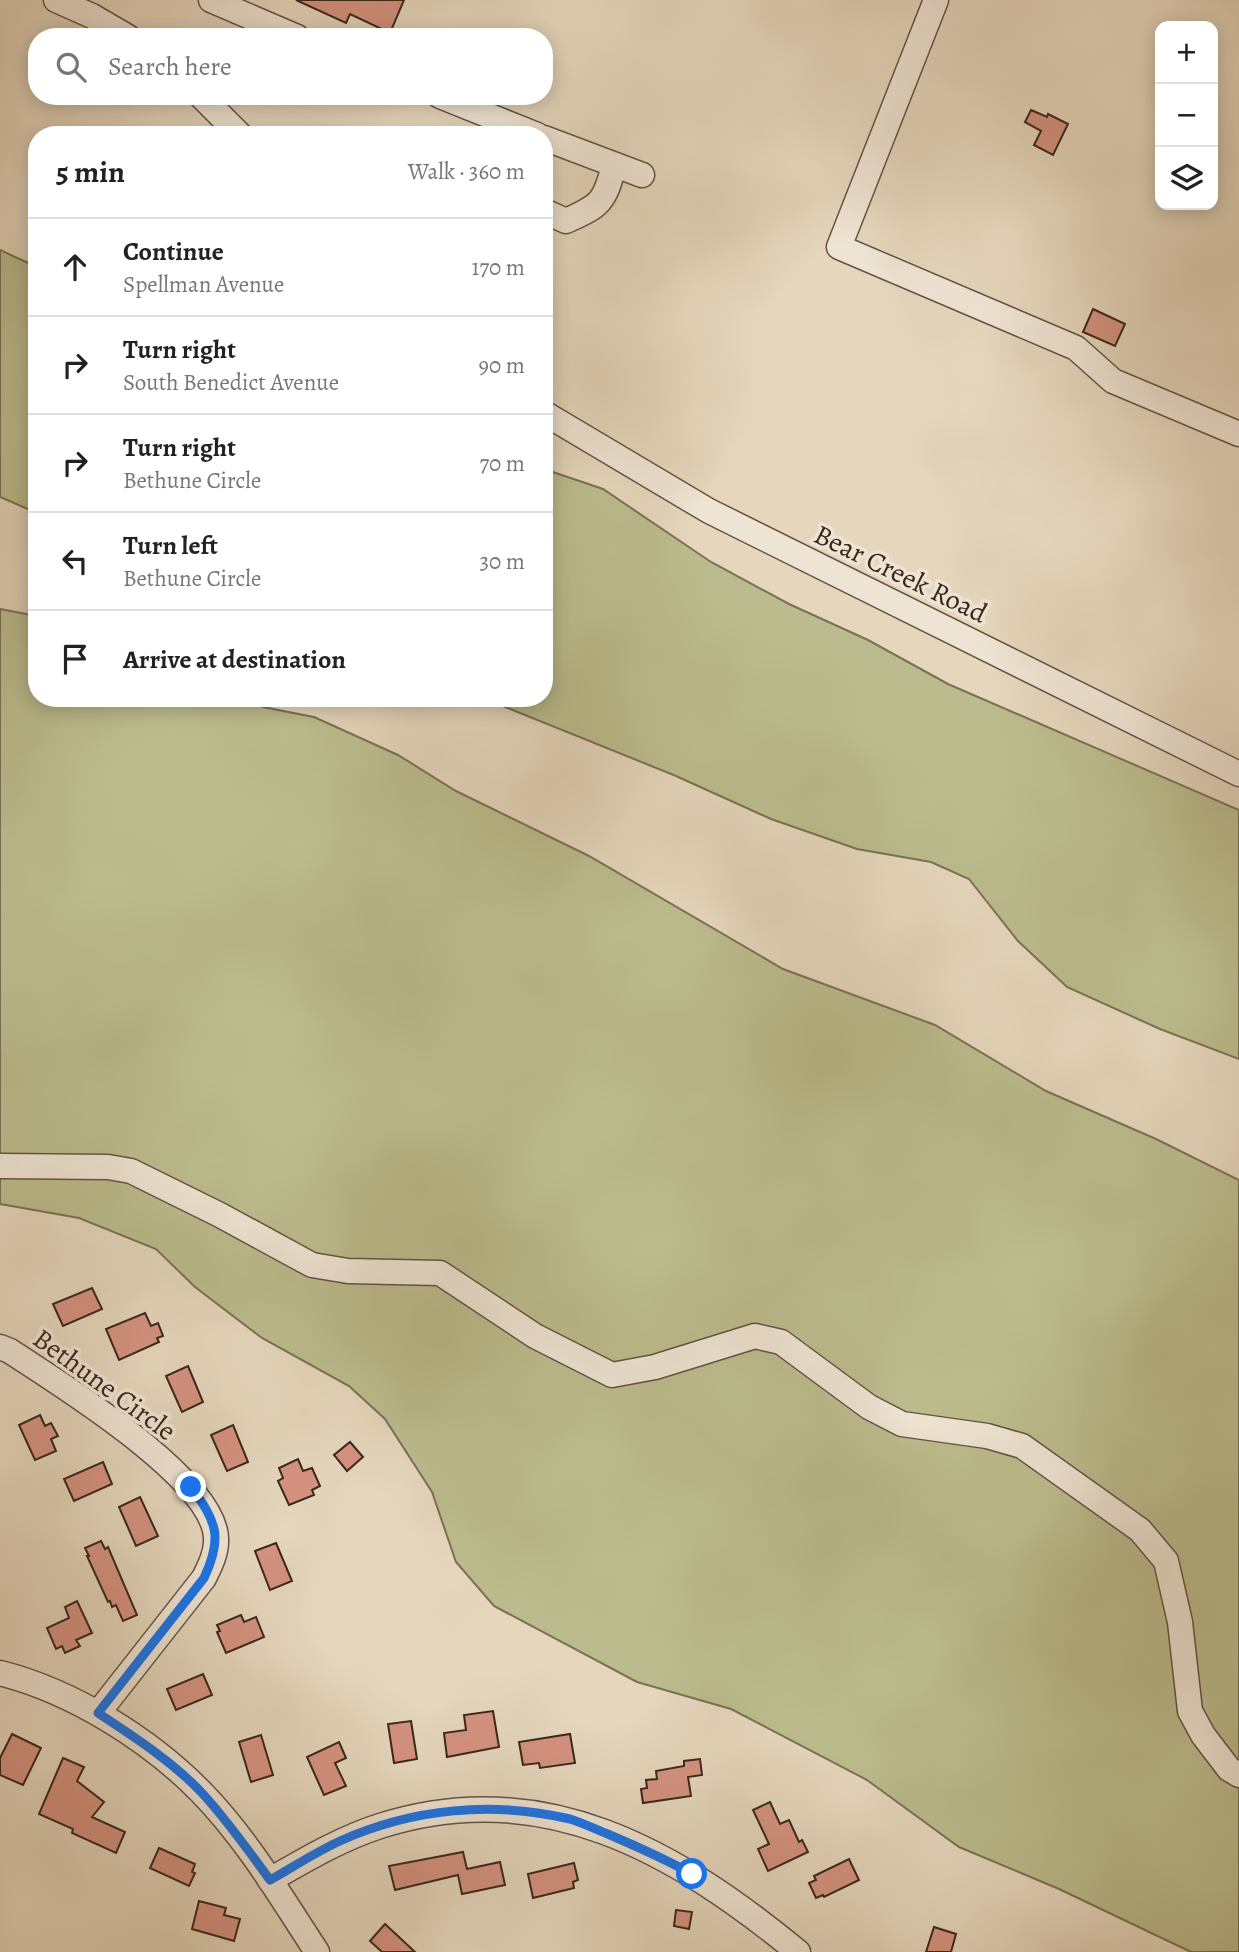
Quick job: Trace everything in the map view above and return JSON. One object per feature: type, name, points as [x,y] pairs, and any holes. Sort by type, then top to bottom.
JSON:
[{"type":"street","points":[[57,0],[111,28]]},
{"type":"street","points":[[90,0],[117,28]]},
{"type":"street","points":[[211,0],[276,28]]},
{"type":"street","points":[[936,0],[839,247],[1076,348],[1113,381],[1239,433]]},
{"type":"street","points":[[210,105],[231,126]]},
{"type":"street","points":[[462,105],[515,126]]},
{"type":"street","points":[[553,141],[642,175]]},
{"type":"street","points":[[553,215],[566,221],[595,209],[609,187],[614,165]]},
{"type":"street","name":"Bear Creek Road","points":[[553,418],[709,511],[1239,774]]},
{"type":"street","points":[[0,1166],[108,1167],[131,1171],[312,1265],[348,1271],[440,1273],[535,1336],[612,1375],[655,1367],[755,1336],[781,1342],[869,1407],[902,1424],[987,1436],[1023,1446],[1140,1530],[1166,1561],[1180,1622],[1190,1711],[1203,1735],[1229,1769],[1239,1775]]},
{"type":"street","name":"Bethune Circle","points":[[0,1347],[89,1404],[191,1487],[207,1508],[216,1537],[214,1558],[204,1578],[98,1713]]},
{"type":"street","points":[[0,1674],[26,1681],[98,1713],[158,1754],[201,1792],[243,1843],[317,1952]]},
{"type":"street","points":[[270,1880],[340,1841],[395,1822],[464,1809],[517,1810],[573,1820],[658,1856],[749,1912],[797,1952]]},
{"type":"green space","points":[[0,250],[28,263],[28,509],[0,497]]},
{"type":"green space","points":[[553,472],[603,489],[711,562],[789,604],[868,640],[948,684],[1239,810],[1239,1059],[1160,1029],[1067,987],[1018,941],[969,879],[931,862],[857,849],[771,819],[676,776],[505,707],[553,707]]},
{"type":"green space","points":[[0,609],[28,614],[28,707],[263,707],[314,717],[398,755],[456,791],[589,856],[783,969],[935,1025],[1046,1091],[1156,1139],[1239,1180],[1239,1952],[1191,1952],[1059,1889],[959,1847],[867,1780],[731,1709],[637,1682],[494,1606],[456,1562],[432,1492],[385,1419],[349,1386],[262,1338],[195,1287],[156,1249],[79,1218],[0,1204]]},
{"type":"building","points":[[296,0],[404,0],[392,28],[379,28],[350,14],[346,23]]},
{"type":"building","points":[[1031,110],[1047,117],[1048,114],[1068,124],[1053,155],[1034,145],[1041,131],[1025,122]]},
{"type":"building","points":[[1093,309],[1125,324],[1115,346],[1083,332]]},
{"type":"building","points":[[92,1288],[102,1309],[63,1326],[53,1304]]},
{"type":"building","points":[[145,1313],[151,1326],[158,1323],[163,1336],[157,1338],[159,1342],[119,1360],[106,1329]]},
{"type":"building","points":[[188,1366],[203,1402],[182,1412],[166,1376]]},
{"type":"building","points":[[40,1415],[45,1426],[51,1423],[58,1436],[51,1439],[56,1451],[35,1460],[19,1425]]},
{"type":"building","points":[[233,1425],[248,1462],[227,1471],[211,1435]]},
{"type":"building","points":[[350,1442],[363,1457],[347,1471],[334,1455]]},
{"type":"building","points":[[298,1459],[303,1471],[312,1468],[320,1486],[312,1490],[314,1495],[289,1505],[278,1481],[283,1478],[279,1468]]},
{"type":"building","points":[[103,1462],[112,1484],[74,1501],[64,1479]]},
{"type":"building","points":[[140,1497],[158,1536],[136,1546],[119,1507]]},
{"type":"building","points":[[101,1541],[105,1549],[108,1547],[137,1615],[123,1621],[116,1605],[112,1607],[110,1601],[108,1602],[87,1556],[85,1548]]},
{"type":"building","points":[[276,1543],[292,1581],[270,1590],[255,1551]]},
{"type":"building","points":[[77,1601],[92,1633],[76,1640],[80,1646],[65,1653],[62,1646],[56,1649],[47,1628],[69,1618],[65,1607]]},
{"type":"building","points":[[241,1615],[244,1622],[256,1617],[264,1637],[226,1653],[217,1632],[220,1631],[217,1625]]},
{"type":"building","points":[[203,1674],[212,1695],[176,1710],[167,1689]]},
{"type":"building","points":[[493,1711],[499,1747],[447,1757],[444,1733],[466,1730],[464,1715]]},
{"type":"building","points":[[411,1721],[417,1759],[394,1763],[388,1724]]},
{"type":"building","points":[[12,1734],[41,1748],[23,1785],[0,1775],[0,1758]]},
{"type":"building","points":[[570,1734],[575,1763],[540,1768],[539,1763],[523,1765],[519,1742]]},
{"type":"building","points":[[261,1735],[273,1775],[251,1782],[239,1742]]},
{"type":"building","points":[[339,1742],[346,1758],[335,1763],[346,1786],[324,1795],[307,1757]]},
{"type":"building","points":[[63,1758],[84,1767],[77,1781],[104,1802],[92,1817],[125,1832],[116,1853],[39,1814]]},
{"type":"building","points":[[700,1759],[702,1775],[688,1777],[691,1796],[643,1803],[641,1789],[647,1788],[646,1780],[657,1779],[656,1771],[684,1766],[684,1761]]},
{"type":"building","points":[[770,1802],[780,1824],[789,1820],[799,1842],[802,1840],[808,1852],[768,1871],[758,1849],[769,1844],[753,1810]]},
{"type":"building","points":[[159,1848],[195,1864],[192,1872],[195,1873],[189,1886],[150,1868]]},
{"type":"building","points":[[463,1852],[467,1869],[500,1862],[505,1885],[462,1894],[458,1875],[395,1890],[389,1866]]},
{"type":"building","points":[[849,1859],[859,1880],[824,1897],[823,1895],[816,1898],[809,1883],[816,1880],[814,1876]]},
{"type":"building","points":[[574,1863],[578,1880],[573,1882],[574,1888],[533,1898],[528,1874]]},
{"type":"building","points":[[199,1901],[226,1908],[224,1915],[240,1919],[234,1941],[192,1929]]},
{"type":"building","points":[[676,1910],[692,1912],[689,1929],[674,1926]]},
{"type":"building","points":[[385,1924],[415,1952],[382,1952],[370,1941]]},
{"type":"building","points":[[934,1927],[956,1934],[951,1952],[926,1952]]},
{"type":"route","points":[[191,1487],[207,1508],[216,1537],[214,1558],[204,1578],[98,1713],[158,1754],[201,1792],[270,1880],[340,1841],[376,1827],[464,1809],[517,1810],[573,1820],[658,1856],[692,1874]]}]
